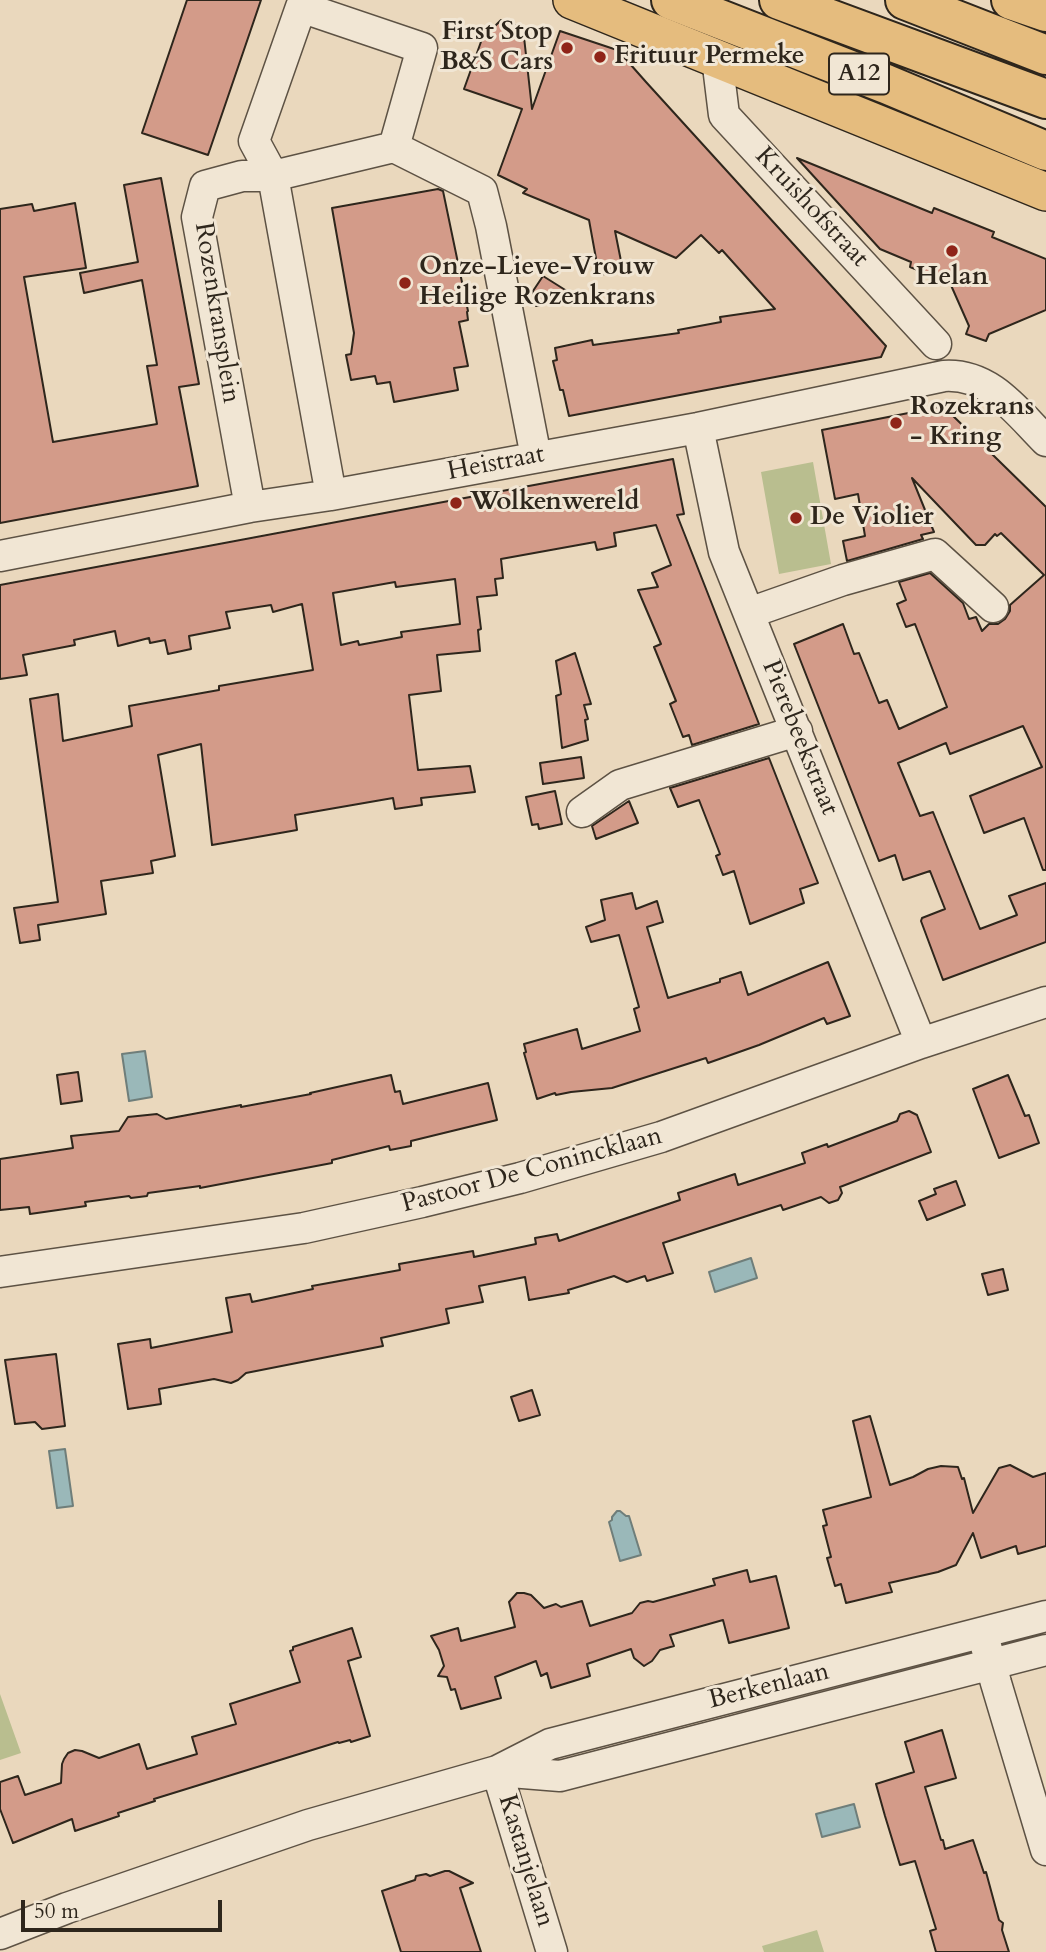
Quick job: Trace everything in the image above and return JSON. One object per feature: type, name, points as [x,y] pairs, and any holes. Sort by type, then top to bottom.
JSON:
[{"type":"highway","name":"A12","points":[[671,0],[886,84],[1046,151]]},
{"type":"highway","points":[[779,0],[1046,99]]},
{"type":"highway","points":[[905,0],[1046,55]]},
{"type":"highway","points":[[1011,0],[1046,12]]},
{"type":"main road","points":[[572,0],[1046,192]]},
{"type":"street","points":[[331,495],[273,177],[254,141],[301,7],[422,48],[394,147],[482,191],[536,457]]},
{"type":"street","name":"Kruishofstraat","points":[[717,58],[724,115],[936,344]]},
{"type":"street","name":"Rozenkransplein","points":[[250,507],[197,217],[205,186],[242,176],[273,177],[394,147]]},
{"type":"street","name":"Heistraat","points":[[0,556],[250,507],[331,495],[698,428],[944,376],[956,375],[977,380],[990,387],[1046,441]]},
{"type":"street","name":"Pierebeekstraat","points":[[698,428],[724,552],[921,1043]]},
{"type":"street","points":[[749,613],[844,580],[935,554],[993,607]]},
{"type":"street","points":[[582,812],[620,785],[797,731]]},
{"type":"street","name":"Pastoor De Conincklaan","points":[[0,1272],[304,1228],[520,1178],[661,1137],[921,1043],[1046,1002]]},
{"type":"street","name":"Berkenlaan","points":[[0,1934],[67,1908],[308,1825],[498,1771],[550,1744],[1046,1616]]},
{"type":"street","points":[[983,1632],[1046,1850]]},
{"type":"street","name":"Berkenlaan","points":[[498,1771],[560,1776],[1046,1650]]},
{"type":"street","name":"Kastanjelaan","points":[[498,1771],[552,1952]]},
{"type":"green space","name":"De Violier","points":[[813,462],[831,564],[779,574],[761,472]]},
{"type":"green space","points":[[0,1694],[21,1753],[0,1760]]},
{"type":"green space","points":[[817,1930],[824,1952],[764,1952],[762,1946]]},
{"type":"water","points":[[145,1051],[152,1097],[129,1101],[122,1054]]},
{"type":"water","points":[[751,1258],[757,1278],[715,1292],[709,1272]]},
{"type":"water","points":[[65,1449],[73,1506],[57,1508],[49,1451]]},
{"type":"water","points":[[617,1511],[629,1516],[641,1555],[620,1561],[609,1522]]},
{"type":"water","points":[[854,1804],[860,1827],[822,1837],[816,1814]]},
{"type":"building","points":[[187,0],[261,0],[208,155],[142,133]]},
{"type":"building","points":[[501,20],[523,28],[532,109],[560,31],[623,52],[623,56],[646,82],[886,346],[881,357],[569,416],[553,361],[557,360],[555,348],[592,340],[593,345],[679,333],[678,330],[721,322],[720,317],[775,309],[722,250],[719,253],[701,235],[676,258],[615,231],[623,271],[599,275],[589,220],[523,193],[527,189],[498,175],[522,109],[464,89],[482,39]]},
{"type":"building","name":"Helan","points":[[797,158],[932,213],[934,208],[994,232],[992,237],[1046,259],[1046,310],[989,334],[986,341],[966,334],[969,326],[950,283],[910,267],[911,262],[880,249]]},
{"type":"building","points":[[161,178],[199,384],[179,387],[198,486],[0,523],[0,209],[32,204],[34,211],[75,203],[86,268],[24,277],[53,442],[157,424],[147,366],[157,365],[142,280],[84,293],[80,273],[138,262],[124,185]]},
{"type":"building","name":"Onze-Lieve-Vrouw Heilige Rozenkrans","points":[[438,189],[443,191],[468,311],[468,320],[459,322],[468,366],[454,368],[458,390],[394,402],[390,382],[377,384],[375,376],[351,380],[346,355],[351,354],[354,333],[332,208]]},
{"type":"building","points":[[543,276],[578,298],[536,306],[533,291]]},
{"type":"building","points":[[939,407],[947,410],[1046,507],[1046,870],[1043,870],[1024,818],[984,833],[970,796],[1042,767],[1023,726],[950,754],[946,743],[898,763],[920,816],[933,812],[980,929],[1017,915],[1009,896],[1046,883],[1046,942],[943,980],[921,921],[922,918],[945,909],[930,871],[903,880],[895,855],[879,861],[794,644],[843,624],[854,654],[859,653],[879,703],[887,700],[899,729],[947,707],[915,624],[906,627],[897,604],[906,600],[899,582],[930,573],[963,603],[969,619],[976,617],[982,631],[989,624],[998,624],[1005,619],[1010,605],[1044,575],[1001,533],[997,536],[995,534],[985,545],[976,545],[912,478],[934,532],[921,535],[923,539],[847,561],[843,541],[865,536],[858,494],[835,499],[822,430]]},
{"type":"building","points":[[673,459],[684,514],[677,515],[759,724],[692,745],[689,735],[683,737],[670,704],[676,701],[654,647],[661,644],[638,590],[658,587],[652,573],[671,565],[656,525],[614,533],[616,546],[597,550],[595,542],[501,559],[503,578],[495,579],[497,595],[477,597],[481,629],[478,630],[480,651],[437,655],[441,691],[409,695],[418,770],[470,766],[475,792],[421,798],[422,805],[395,809],[393,798],[295,815],[297,830],[212,845],[201,744],[158,755],[175,856],[151,861],[153,873],[101,881],[106,914],[38,925],[40,940],[20,943],[14,908],[58,902],[30,699],[58,694],[63,741],[132,726],[129,706],[219,690],[219,686],[313,670],[302,604],[273,612],[271,605],[226,612],[230,628],[189,636],[191,649],[168,654],[165,640],[150,643],[149,638],[118,646],[115,631],[74,640],[75,645],[23,655],[27,675],[0,679],[0,585]],"holes":[[[455,579],[460,624],[401,632],[402,637],[359,645],[358,641],[341,645],[333,593],[395,582],[396,587]]]},
{"type":"building","points":[[575,653],[591,704],[584,705],[588,719],[585,720],[588,740],[562,748],[556,696],[561,694],[556,661]]},
{"type":"building","points":[[581,757],[584,778],[543,784],[540,763]]},
{"type":"building","points":[[769,758],[818,883],[800,889],[804,903],[750,924],[734,871],[723,875],[716,856],[720,854],[699,800],[678,807],[670,788]]},
{"type":"building","points":[[555,791],[562,824],[539,829],[538,824],[532,825],[526,797]]},
{"type":"building","points":[[629,801],[638,823],[596,839],[592,826]]},
{"type":"building","points":[[632,893],[636,909],[657,901],[663,922],[647,927],[668,998],[720,982],[720,979],[741,972],[748,995],[828,962],[850,1016],[827,1024],[824,1018],[708,1063],[706,1058],[612,1088],[555,1093],[537,1099],[524,1044],[577,1029],[582,1049],[640,1031],[634,1009],[639,1007],[619,935],[591,942],[586,927],[605,920],[601,900]]},
{"type":"building","points":[[78,1072],[82,1101],[61,1104],[57,1075]]},
{"type":"building","points":[[391,1075],[395,1092],[400,1091],[403,1104],[488,1083],[497,1120],[411,1141],[411,1146],[390,1150],[389,1146],[332,1160],[332,1163],[200,1188],[85,1202],[86,1206],[30,1214],[29,1207],[0,1210],[0,1159],[73,1148],[71,1136],[119,1131],[128,1117],[157,1114],[166,1119],[311,1094]]},
{"type":"building","points":[[1008,1075],[1025,1116],[1029,1115],[1039,1143],[999,1158],[973,1089]]},
{"type":"building","points":[[909,1111],[917,1115],[931,1152],[840,1187],[842,1193],[838,1200],[829,1203],[821,1197],[783,1210],[781,1205],[663,1243],[673,1273],[647,1281],[645,1276],[627,1282],[614,1276],[568,1290],[569,1293],[529,1300],[525,1277],[479,1286],[483,1302],[446,1309],[449,1323],[381,1338],[383,1346],[246,1373],[231,1383],[214,1379],[159,1389],[161,1404],[128,1409],[118,1344],[150,1339],[151,1348],[232,1332],[226,1298],[250,1294],[252,1302],[313,1289],[312,1286],[400,1270],[399,1264],[473,1251],[474,1257],[536,1244],[535,1238],[557,1234],[559,1241],[680,1200],[678,1193],[735,1174],[738,1185],[805,1163],[802,1153],[827,1144],[828,1147],[897,1121],[900,1114]]},
{"type":"building","points":[[956,1181],[965,1205],[927,1220],[919,1201],[936,1194],[934,1189]]},
{"type":"building","points":[[1003,1269],[1008,1290],[988,1295],[982,1274]]},
{"type":"building","points":[[56,1354],[65,1426],[42,1429],[35,1422],[15,1424],[5,1360]]},
{"type":"building","points":[[532,1390],[540,1415],[519,1421],[511,1397]]},
{"type":"building","points":[[870,1416],[890,1485],[928,1469],[941,1466],[958,1467],[962,1479],[964,1478],[973,1513],[999,1468],[1010,1465],[1033,1477],[1046,1473],[1046,1546],[1018,1554],[1016,1546],[981,1558],[973,1533],[956,1565],[889,1583],[892,1592],[846,1603],[841,1584],[835,1586],[827,1558],[831,1557],[823,1526],[827,1525],[823,1510],[871,1497],[853,1421]]},
{"type":"building","points":[[747,1570],[750,1582],[776,1576],[789,1628],[729,1643],[723,1620],[670,1635],[674,1646],[660,1650],[652,1661],[644,1666],[634,1658],[631,1649],[587,1664],[590,1676],[551,1688],[547,1673],[541,1676],[536,1661],[495,1677],[501,1698],[461,1709],[455,1689],[451,1690],[447,1677],[438,1676],[444,1666],[431,1636],[458,1628],[461,1641],[515,1627],[509,1602],[517,1593],[531,1595],[544,1608],[582,1601],[590,1626],[632,1613],[640,1603],[715,1585],[713,1579]]},
{"type":"building","points":[[352,1628],[361,1657],[348,1661],[370,1736],[351,1742],[338,1742],[154,1799],[155,1801],[118,1813],[119,1816],[75,1831],[72,1819],[13,1843],[0,1809],[0,1782],[18,1776],[25,1795],[61,1783],[64,1759],[68,1753],[75,1750],[99,1758],[139,1744],[147,1769],[197,1754],[192,1737],[236,1724],[230,1704],[300,1682],[290,1651],[293,1647]]},
{"type":"building","points":[[942,1730],[956,1778],[925,1787],[945,1849],[973,1840],[984,1873],[986,1872],[999,1920],[1003,1923],[1002,1930],[1009,1952],[936,1952],[930,1931],[936,1929],[915,1861],[900,1865],[885,1816],[876,1784],[914,1772],[905,1742]]},
{"type":"building","points":[[445,1871],[473,1883],[460,1888],[481,1952],[401,1952],[382,1891],[415,1880],[416,1876],[430,1876]]},
{"type":"place","name":"First Stop B&S Cars","points":[[567,48]]},
{"type":"place","name":"Frituur Permeke","points":[[600,57]]},
{"type":"place","name":"Helan","points":[[952,251]]},
{"type":"place","name":"Onze-Lieve-Vrouw Heilige Rozenkrans","points":[[405,283]]},
{"type":"place","name":"Rozekrans - Kring","points":[[896,423]]},
{"type":"place","name":"Wolkenwereld","points":[[456,503]]},
{"type":"place","name":"De Violier","points":[[796,518]]}]
